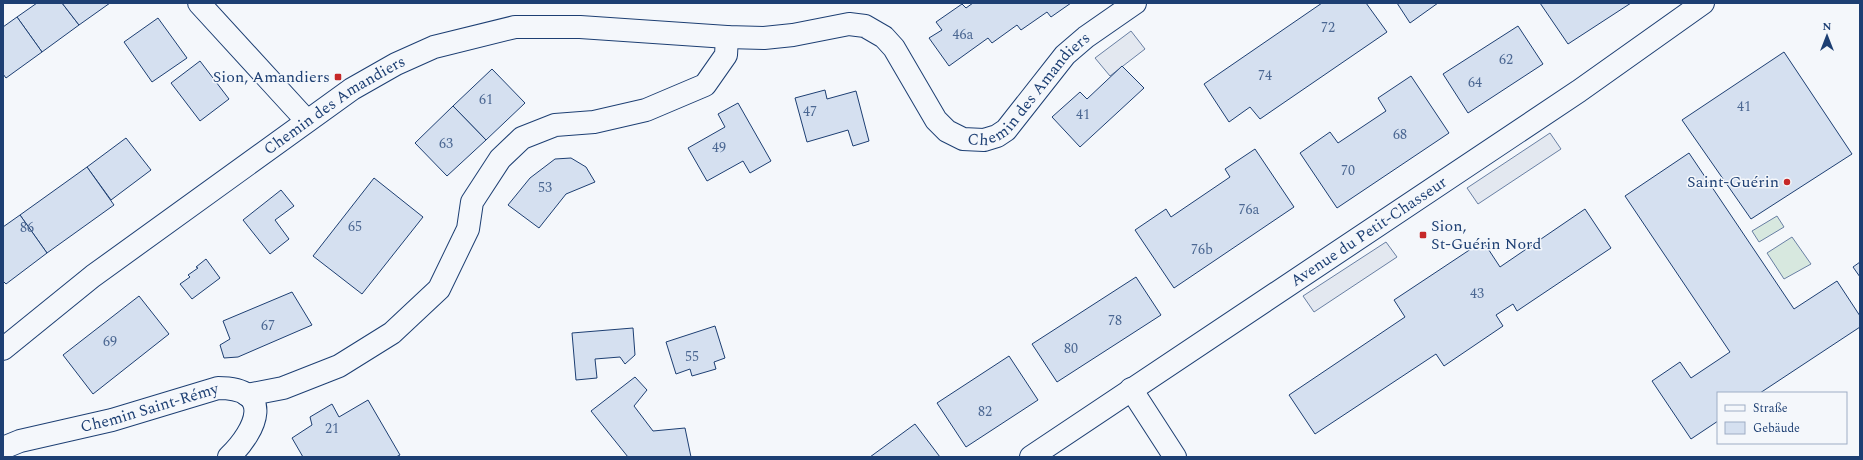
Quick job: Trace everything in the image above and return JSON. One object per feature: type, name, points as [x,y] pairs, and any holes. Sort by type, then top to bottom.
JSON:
[{"type":"street","points":[[199,3],[307,121]]},
{"type":"street","name":"Chemin des Amandiers","points":[[3,349],[93,276],[352,89],[396,64],[434,47],[516,27],[580,27],[727,38],[764,38],[793,35],[849,24],[865,26],[884,38],[894,48],[936,120],[947,131],[963,139],[984,140],[997,136],[1006,130],[1065,55],[1135,3]]},
{"type":"street","name":"Avenue du Petit-Chasseur","points":[[1031,457],[1579,91],[1703,3]]},
{"type":"street","points":[[247,395],[283,388],[338,366],[392,333],[439,289],[468,229],[472,202],[500,159],[522,138],[555,125],[594,122],[646,110],[705,84],[726,55],[727,38]]},
{"type":"street","name":"Chemin Saint-Rémy","points":[[3,448],[20,441],[112,420],[218,388],[235,388],[247,395]]},
{"type":"street","points":[[1131,389],[1175,457]]},
{"type":"street","points":[[229,457],[242,445],[256,417],[256,405],[247,395]]},
{"type":"shaded area","points":[[1131,31],[1145,49],[1110,76],[1095,58]]},
{"type":"shaded area","points":[[1550,133],[1561,149],[1478,204],[1467,188]]},
{"type":"shaded area","points":[[1777,216],[1784,227],[1759,242],[1752,231]]},
{"type":"shaded area","points":[[1792,237],[1811,264],[1784,279],[1767,253]]},
{"type":"shaded area","points":[[1386,242],[1397,257],[1314,312],[1303,296]]},
{"type":"building","points":[[37,3],[62,3],[79,25],[42,52],[17,17]]},
{"type":"building","points":[[62,3],[110,3],[79,25]]},
{"type":"building","points":[[973,3],[1071,3],[1051,17],[1047,12],[1021,30],[1017,25],[992,43],[988,38],[949,66],[929,38],[942,30],[936,22],[962,4],[966,8]]},
{"type":"building","points":[[1322,3],[1366,3],[1387,32],[1260,119],[1250,107],[1229,122],[1204,84]]},
{"type":"building","points":[[1397,3],[1438,3],[1410,23]]},
{"type":"building","points":[[1540,3],[1631,3],[1568,44]]},
{"type":"building","points":[[17,17],[42,52],[6,78],[3,74],[3,27]]},
{"type":"building","points":[[158,18],[187,58],[152,82],[124,42]]},
{"type":"building","points":[[1518,26],[1543,64],[1468,113],[1443,74]]},
{"type":"building","points":[[1784,52],[1852,154],[1751,219],[1682,120]]},
{"type":"building","points":[[200,61],[229,99],[200,121],[171,83]]},
{"type":"building","points":[[1122,66],[1144,88],[1080,147],[1052,117],[1080,92],[1087,99]]},
{"type":"building","points":[[492,69],[525,103],[486,140],[453,106]]},
{"type":"building","points":[[1411,76],[1449,133],[1337,208],[1300,153],[1330,132],[1338,143],[1386,111],[1378,98]]},
{"type":"building","points":[[825,90],[827,99],[856,91],[869,141],[853,146],[848,130],[807,142],[795,98]]},
{"type":"building","points":[[738,103],[771,161],[750,173],[743,161],[707,181],[688,148],[725,127],[718,114]]},
{"type":"building","points":[[453,106],[486,140],[447,176],[415,143]]},
{"type":"building","points":[[126,138],[151,170],[111,200],[87,167]]},
{"type":"building","points":[[1255,149],[1294,207],[1174,288],[1135,230],[1166,209],[1171,217],[1230,177],[1225,169]]},
{"type":"building","points":[[1689,153],[1794,309],[1837,281],[1860,316],[1860,327],[1762,392],[1717,392],[1717,422],[1691,439],[1652,381],[1680,362],[1691,378],[1730,352],[1625,196]]},
{"type":"building","points":[[571,158],[586,167],[595,182],[566,194],[539,228],[508,205],[530,178],[555,159]]},
{"type":"building","points":[[87,167],[114,205],[47,253],[20,215]]},
{"type":"building","points":[[374,178],[423,217],[362,294],[313,256]]},
{"type":"building","points":[[281,190],[294,206],[275,220],[289,239],[270,254],[243,220]]},
{"type":"building","points":[[1585,209],[1611,248],[1517,311],[1513,304],[1496,315],[1503,326],[1444,366],[1436,354],[1315,434],[1289,395],[1405,317],[1394,300],[1483,241],[1500,267]]},
{"type":"building","points":[[20,215],[47,253],[6,284],[3,281],[3,227]]},
{"type":"building","points":[[206,259],[220,278],[192,299],[180,284],[190,277],[188,275],[198,268],[196,267]]},
{"type":"building","points":[[1860,262],[1860,277],[1853,267]]},
{"type":"building","points":[[1136,277],[1161,315],[1057,382],[1032,344]]},
{"type":"building","points":[[292,292],[312,325],[238,357],[224,358],[220,345],[230,339],[223,321]]},
{"type":"building","points":[[139,296],[169,334],[93,394],[63,355]]},
{"type":"building","points":[[715,326],[725,358],[714,362],[716,369],[692,376],[690,369],[676,374],[666,342]]},
{"type":"building","points":[[633,328],[635,355],[625,364],[620,357],[595,359],[597,378],[576,380],[572,333]]},
{"type":"building","points":[[1009,356],[1038,400],[966,447],[937,403]]},
{"type":"building","points":[[635,377],[647,390],[634,406],[653,431],[685,428],[691,457],[628,457],[591,411]]},
{"type":"building","points":[[368,400],[400,455],[396,457],[303,457],[292,438],[312,425],[310,417],[332,404],[339,417]]},
{"type":"building","points":[[915,424],[940,457],[870,457]]},
{"type":"place","name":"Sion, Amandiers","points":[[338,77]]},
{"type":"place","name":"Saint-Guérin","points":[[1787,182]]},
{"type":"place","name":"Sion, St-Guérin Nord","points":[[1423,235]]}]
